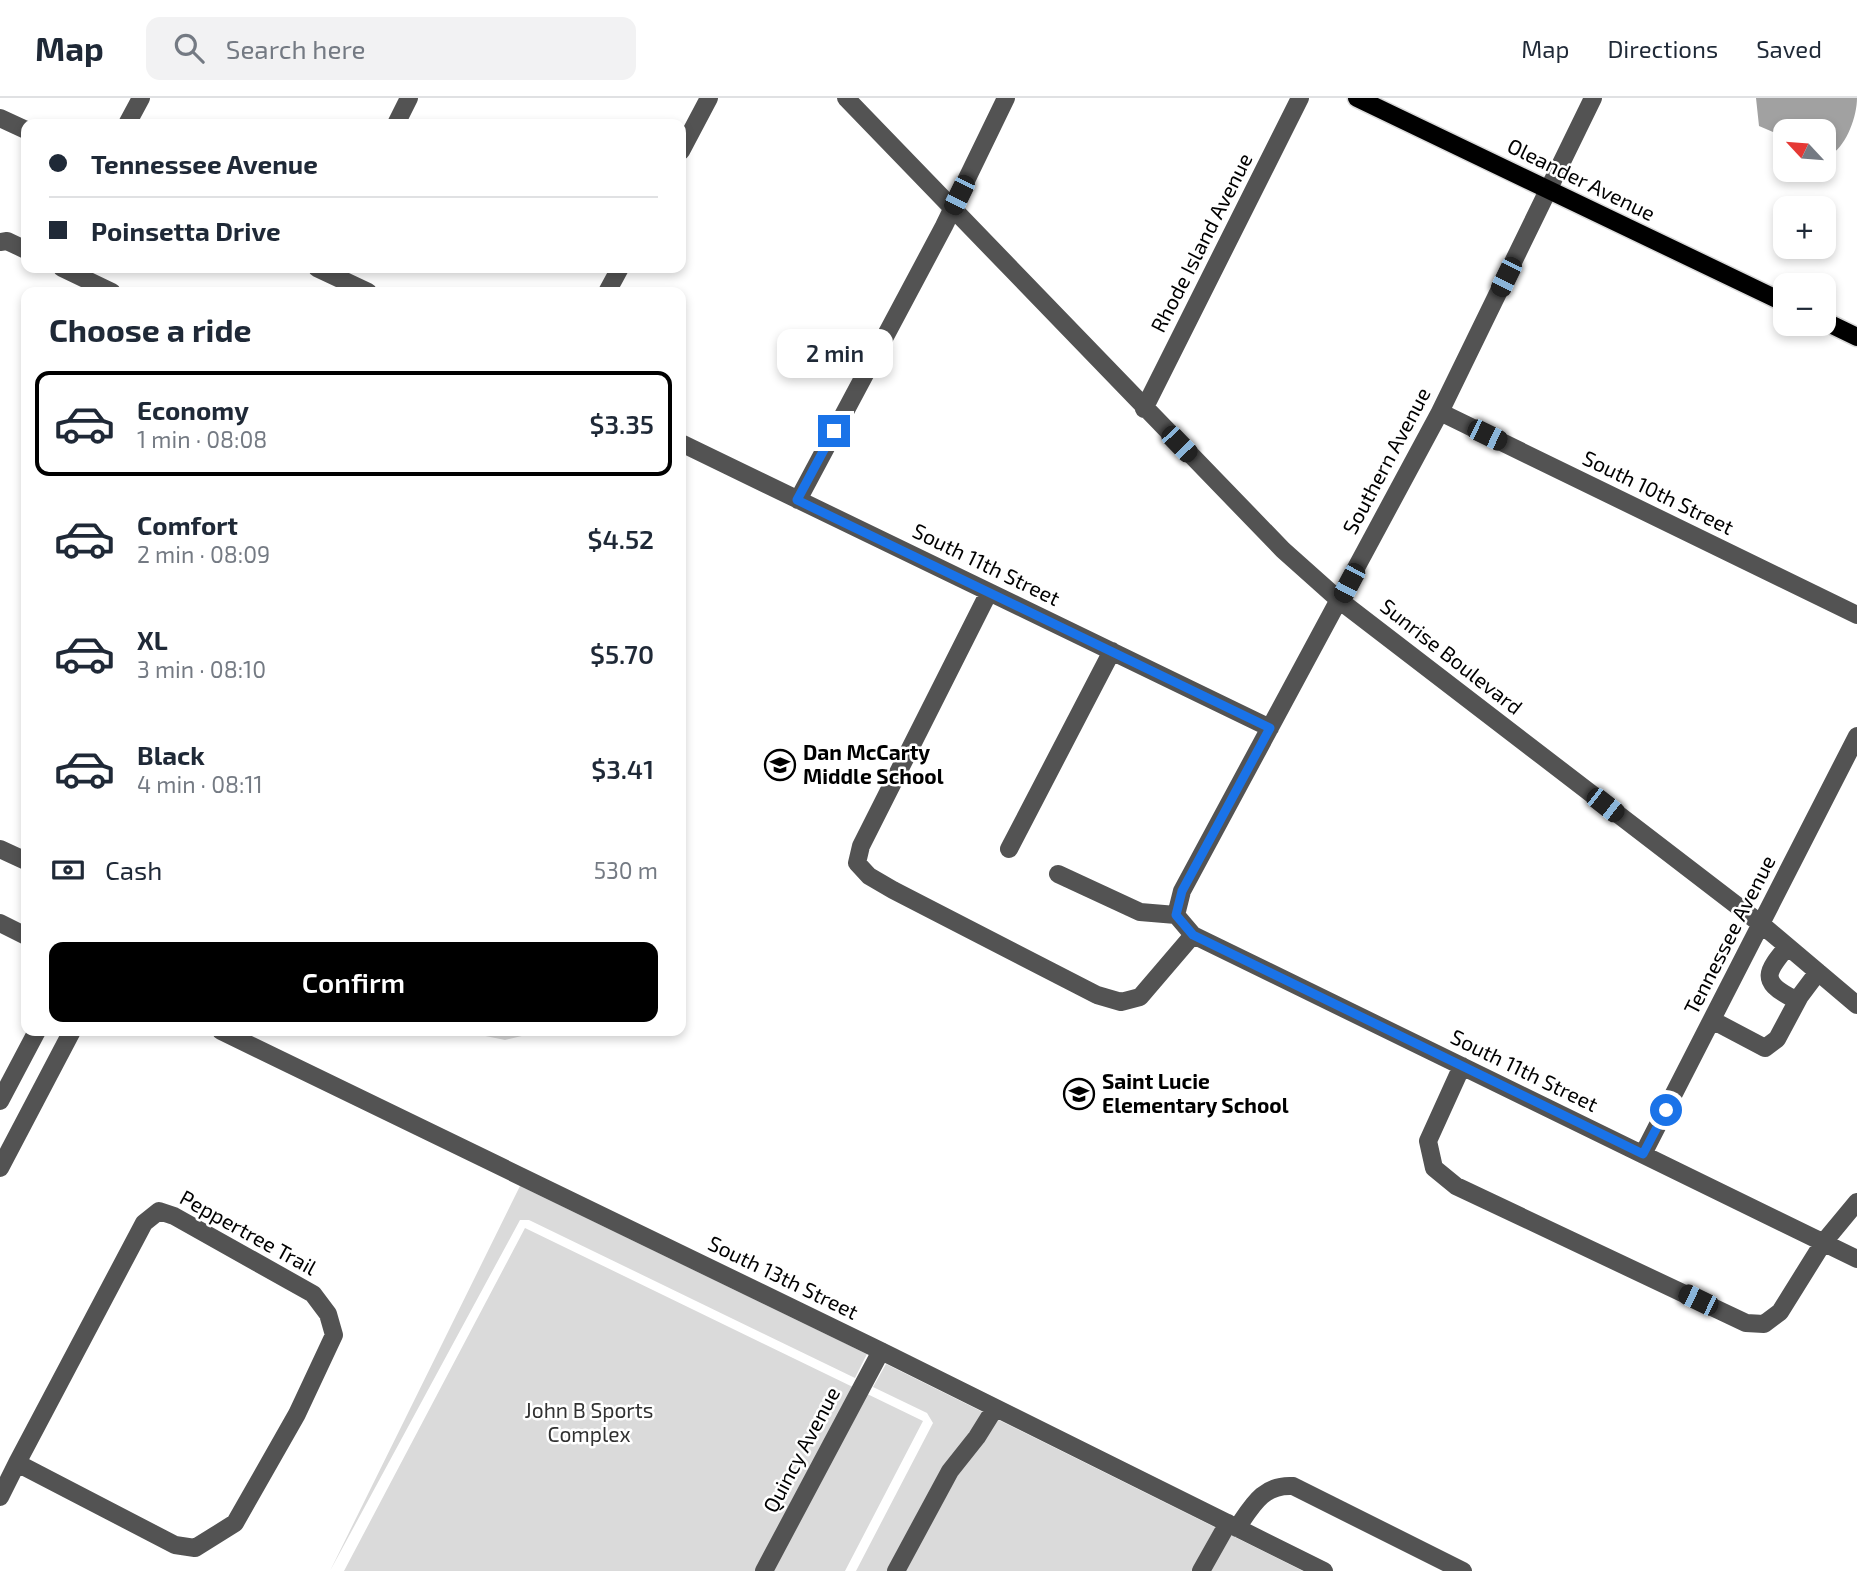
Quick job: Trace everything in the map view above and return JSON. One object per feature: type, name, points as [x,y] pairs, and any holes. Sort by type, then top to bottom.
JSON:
[{"type":"main road","name":"Oleander Avenue","points":[[1357,98],[1773,297]]},
{"type":"main road","points":[[1836,327],[1857,337]]},
{"type":"street","points":[[130,119],[141,98]]},
{"type":"street","points":[[398,119],[409,98]]},
{"type":"street","points":[[686,142],[709,98]]},
{"type":"street","name":"Sunrise Boulevard","points":[[846,98],[1283,550],[1339,600],[1760,924],[1857,1004]]},
{"type":"street","points":[[797,500],[952,210],[1006,98]]},
{"type":"street","name":"Rhode Island Avenue","points":[[1144,409],[1300,98]]},
{"type":"street","name":"Southern Avenue","points":[[1176,915],[1182,891],[1440,412],[1593,98]]},
{"type":"street","points":[[0,118],[21,128]]},
{"type":"street","points":[[0,242],[7,241],[21,248]]},
{"type":"street","points":[[72,273],[102,287]]},
{"type":"street","points":[[329,273],[355,287]]},
{"type":"street","name":"South 10th Street","points":[[1440,412],[1857,614]]},
{"type":"street","name":"South 11th Street","points":[[686,445],[1270,728]]},
{"type":"street","points":[[989,592],[861,846],[857,863],[869,876],[893,890],[1097,995],[1121,1002],[1140,998],[1193,935]]},
{"type":"street","points":[[1009,849],[1112,651]]},
{"type":"street","name":"Tennessee Avenue","points":[[1643,1154],[1857,736]]},
{"type":"street","points":[[0,849],[21,859]]},
{"type":"street","points":[[1058,874],[1140,912],[1176,915]]},
{"type":"street","name":"South 11th Street","points":[[1176,915],[1193,935],[1857,1259]]},
{"type":"street","points":[[0,923],[21,934]]},
{"type":"street","points":[[1787,947],[1773,963],[1769,981],[1792,998],[1800,996]]},
{"type":"street","points":[[1712,1020],[1765,1048],[1777,1039],[1800,996],[1818,972]]},
{"type":"street","points":[[31,1108],[2,1097],[34,1036]]},
{"type":"street","points":[[0,1168],[69,1036]]},
{"type":"street","name":"South 13th Street","points":[[231,1036],[881,1351],[1324,1571]]},
{"type":"street","points":[[1462,1066],[1428,1141],[1434,1168],[1456,1186],[1746,1323],[1764,1324],[1780,1312],[1824,1243],[1857,1202]]},
{"type":"street","name":"Peppertree Trail","points":[[0,1497],[17,1463],[144,1223],[159,1211],[174,1216],[313,1294],[328,1314],[334,1335],[297,1414],[235,1523],[195,1548],[175,1545],[17,1463]]},
{"type":"street","name":"Quincy Avenue","points":[[764,1571],[881,1351]]},
{"type":"street","points":[[896,1571],[950,1471],[977,1437],[995,1408]]},
{"type":"street","points":[[1201,1571],[1233,1526],[1256,1500],[1268,1489],[1293,1486],[1463,1571]]},
{"type":"green space","points":[[485,1036],[522,1036],[505,1040]]},
{"type":"green space","points":[[520,1186],[867,1354],[855,1378],[529,1220],[520,1220],[330,1571]]},
{"type":"green space","name":"John B Sports Complex","points":[[525,1228],[923,1421],[845,1571],[344,1571]]},
{"type":"green space","points":[[886,1364],[1303,1571],[856,1571],[933,1423],[927,1413],[873,1387]]},
{"type":"shaded area","points":[[1756,98],[1857,98],[1850,129],[1836,150],[1836,119],[1773,119],[1773,132],[1759,126]]},
{"type":"place","name":"Dan McCarty Middle School","points":[[780,765]]},
{"type":"place","name":"Saint Lucie Elementary School","points":[[1079,1094]]},
{"type":"route","points":[[834,431],[797,500],[1270,728],[1182,891],[1176,915],[1193,935],[1643,1154],[1666,1110]]}]
